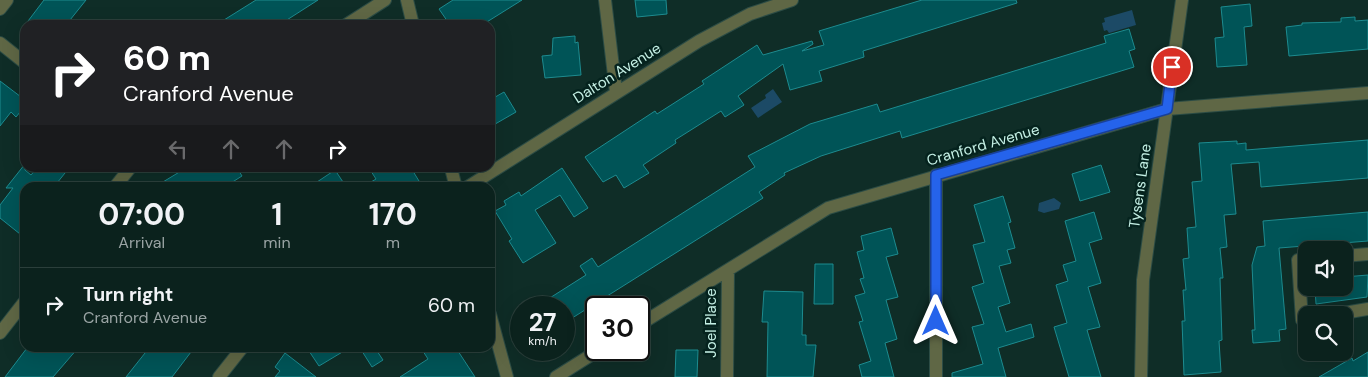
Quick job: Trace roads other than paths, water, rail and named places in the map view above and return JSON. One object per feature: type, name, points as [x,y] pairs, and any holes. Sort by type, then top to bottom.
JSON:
[{"type":"street","points":[[0,9],[7,0]]},
{"type":"street","points":[[354,20],[385,0]]},
{"type":"street","points":[[407,0],[412,20]]},
{"type":"street","points":[[604,0],[616,92]]},
{"type":"street","name":"Dalton Avenue","points":[[495,169],[699,41],[742,18],[792,0]]},
{"type":"street","name":"Tysens Lane","points":[[1141,377],[1143,280],[1182,0]]},
{"type":"street","points":[[0,43],[20,59]]},
{"type":"street","name":"Cranford Avenue","points":[[650,318],[828,208],[1167,109],[1368,93]]},
{"type":"street","points":[[119,182],[127,172]]},
{"type":"street","name":"Dalton Avenue","points":[[475,182],[491,172]]},
{"type":"street","points":[[936,175],[936,377]]},
{"type":"street","points":[[1353,255],[1368,254]]},
{"type":"street","name":"Joel Place","points":[[727,377],[728,270]]},
{"type":"street","points":[[0,333],[20,307]]},
{"type":"street","points":[[1353,312],[1368,309]]},
{"type":"street","points":[[495,334],[506,377]]},
{"type":"street","points":[[219,377],[239,352]]},
{"type":"street","points":[[556,377],[585,359]]},
{"type":"water","points":[[1132,10],[1136,25],[1109,33],[1107,30],[1104,31],[1102,23],[1105,22],[1104,18]]},
{"type":"water","points":[[773,89],[782,102],[758,118],[751,108],[766,98],[765,95]]},
{"type":"water","points":[[1054,198],[1061,203],[1059,209],[1044,213],[1038,211],[1039,203]]}]
